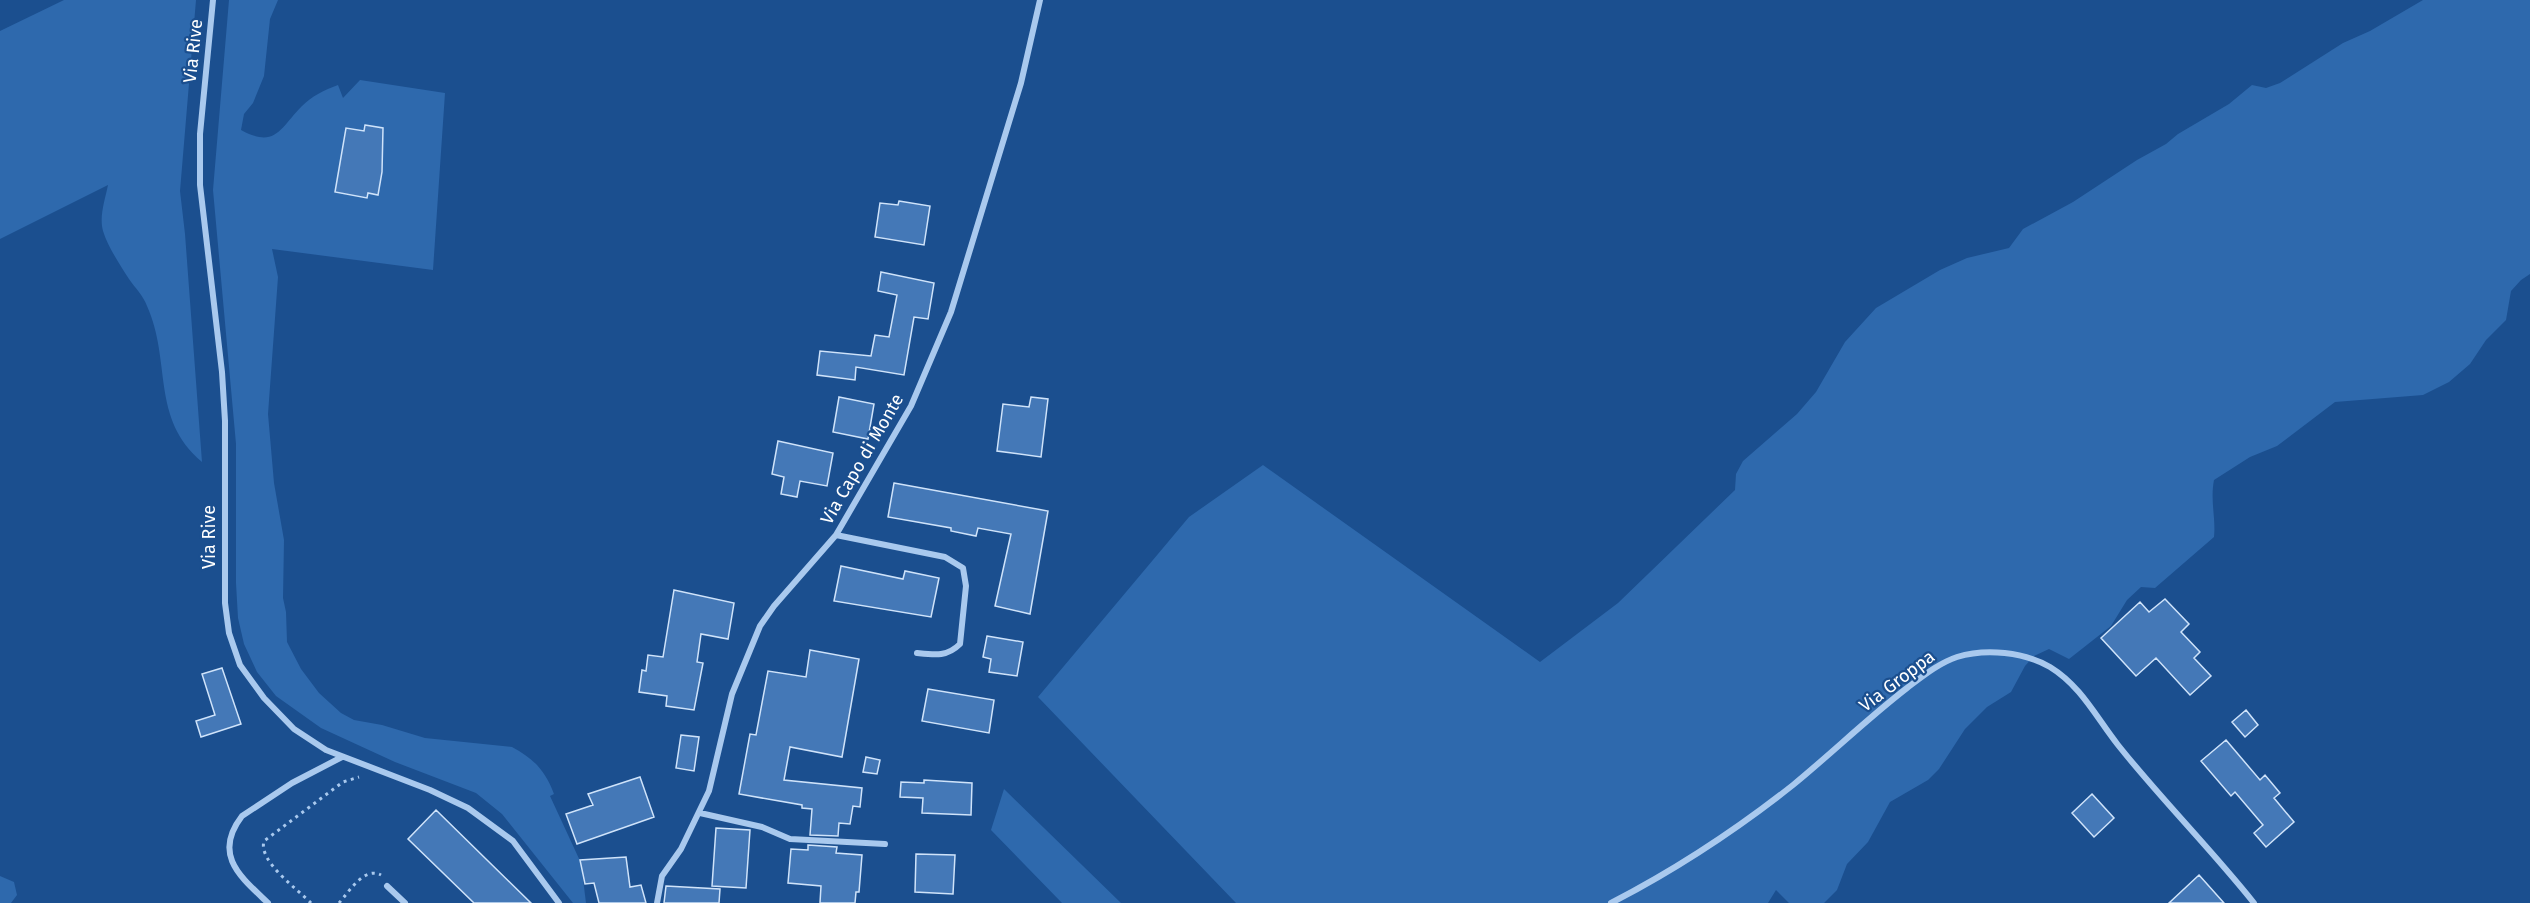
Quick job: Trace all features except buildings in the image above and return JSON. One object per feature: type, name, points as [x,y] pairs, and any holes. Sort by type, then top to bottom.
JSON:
[{"type":"street","name":"Via Rive","points":[[213,0],[201,123],[200,185],[222,372],[225,421],[224,570],[229,633],[240,665],[280,716],[311,742],[368,768],[430,790],[468,808],[513,841],[559,903]]},
{"type":"street","name":"Via Capo di Monte","points":[[657,903],[662,876],[681,849],[700,813],[716,768],[732,694],[759,626],[836,535],[911,406],[938,346],[951,312],[1021,83],[1040,0]]},
{"type":"street","points":[[836,535],[945,557],[963,568],[966,586],[960,644],[951,653],[941,655],[917,653]]},
{"type":"street","name":"Via Groppa","points":[[1611,903],[1680,865],[1736,828],[1793,785],[1891,700],[1934,668],[1957,657],[1985,651],[2016,655],[2049,667],[2083,695],[2117,744],[2218,858],[2254,903]]},
{"type":"street","points":[[268,903],[239,876],[232,864],[230,841],[238,822],[292,783],[342,757]]},
{"type":"street","points":[[700,813],[762,827],[790,839],[885,844]]},
{"type":"street","points":[[387,886],[405,903]]},
{"type":"path","points":[[311,903],[267,860],[262,850],[264,841],[343,782],[354,777],[365,778],[368,768]]},
{"type":"path","points":[[339,903],[367,874],[380,874],[387,886]]},
{"type":"shaded area","points":[[64,0],[196,0],[180,191],[202,462],[186,445],[175,427],[168,408],[159,348],[147,306],[114,256],[103,231],[102,214],[108,185],[0,239],[0,31]]},
{"type":"shaded area","points":[[229,0],[278,0],[270,19],[264,76],[253,103],[244,114],[241,130],[253,135],[270,137],[314,96],[338,85],[343,98],[360,80],[445,93],[433,270],[272,249],[278,277],[268,414],[274,483],[284,540],[283,598],[287,642],[301,669],[319,693],[341,713],[354,720],[382,725],[425,738],[512,747],[533,761],[551,786],[554,794],[550,796],[581,863],[586,903],[573,903],[502,814],[476,793],[395,762],[321,728],[276,696],[257,672],[244,644],[238,618],[236,583],[236,444],[213,190]]},
{"type":"shaded area","points":[[2423,0],[2530,0],[2530,274],[2511,291],[2506,320],[2486,340],[2470,364],[2449,382],[2423,395],[2335,402],[2277,446],[2250,457],[2214,480],[2214,537],[2155,588],[2141,587],[2127,600],[2111,626],[2069,659],[2049,649],[2034,656],[2025,666],[2011,692],[1987,707],[1965,729],[1939,769],[1928,780],[1890,802],[1868,842],[1847,864],[1837,890],[1824,903],[1789,903],[1776,890],[1768,903],[1236,903],[1038,697],[1189,517],[1263,465],[1540,662],[1618,603],[1735,490],[1736,474],[1743,461],[1797,414],[1816,392],[1845,342],[1876,308],[1940,270],[1967,258],[2009,248],[2023,229],[2073,202],[2166,144],[2178,134],[2229,104],[2252,85],[2266,88],[2280,83],[2343,43],[2370,31]]},
{"type":"shaded area","points":[[1004,789],[1121,903],[1062,903],[991,830]]},
{"type":"shaded area","points":[[0,876],[14,882],[17,895],[11,903],[0,903]]}]
